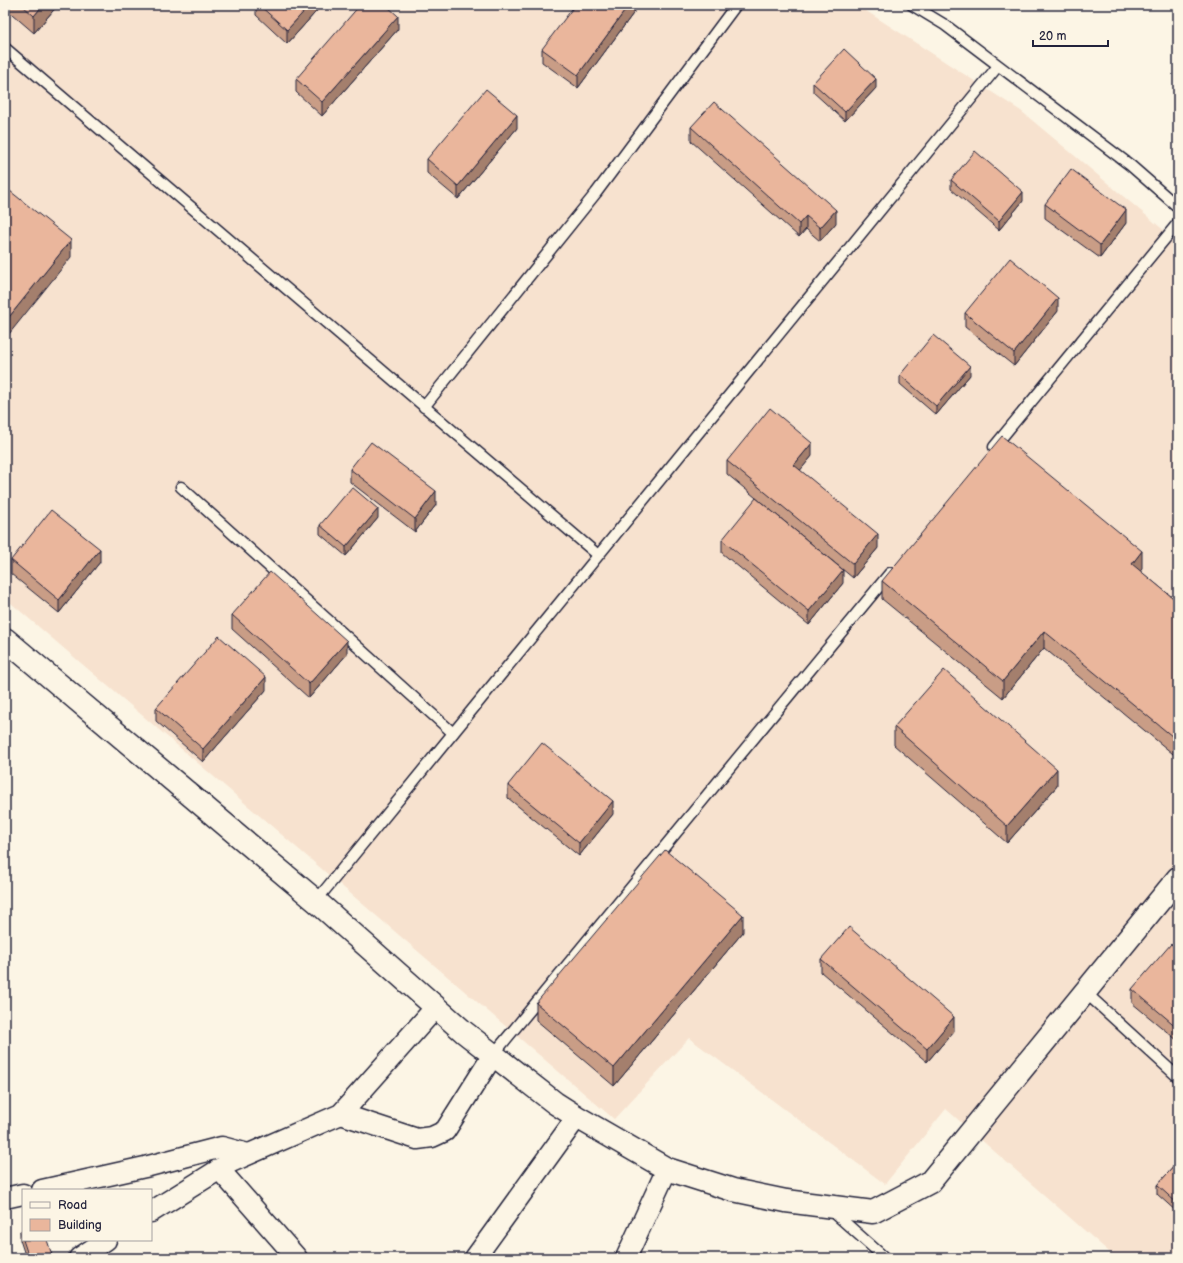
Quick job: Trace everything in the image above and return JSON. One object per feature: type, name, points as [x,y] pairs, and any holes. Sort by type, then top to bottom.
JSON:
[{"type":"street","points":[[5,639],[316,901],[464,1032],[555,1103],[667,1169],[733,1190],[786,1201],[873,1212],[930,1182],[1178,878]]},
{"type":"street","points":[[152,1211],[231,1162],[342,1114],[436,1007]]},
{"type":"street","points":[[342,1114],[417,1139],[432,1138],[445,1131],[493,1055]]},
{"type":"street","points":[[476,1258],[577,1117]]},
{"type":"street","points":[[46,1189],[145,1167],[222,1147],[248,1154]]},
{"type":"street","points":[[219,1169],[297,1258]]},
{"type":"street","points":[[626,1258],[667,1169]]},
{"type":"street","points":[[5,1198],[22,1194]]},
{"type":"street","points":[[79,1258],[104,1241]]},
{"type":"lane","points":[[424,407],[596,193],[736,5]]},
{"type":"lane","points":[[912,5],[945,25],[1130,165],[1178,207]]},
{"type":"lane","points":[[5,48],[598,555]]},
{"type":"lane","points":[[316,901],[998,66]]},
{"type":"lane","points":[[985,457],[1178,223]]},
{"type":"lane","points":[[182,487],[453,733]]},
{"type":"lane","points":[[493,1055],[894,568]]},
{"type":"lane","points":[[1085,992],[1178,1077]]},
{"type":"lane","points":[[826,1206],[885,1258]]},
{"type":"shaded area","points":[[5,5],[857,5],[1021,111],[1178,242],[1178,1258],[1116,1258],[946,1109],[885,1184],[689,1038],[614,1119],[5,598]]},
{"type":"building","points":[[22,5],[43,5],[34,16]]},
{"type":"building","points":[[259,5],[310,5],[287,30]]},
{"type":"building","points":[[360,5],[386,5],[398,16],[322,102],[296,79]]},
{"type":"building","points":[[575,5],[629,5],[578,75],[542,49]]},
{"type":"building","points":[[844,49],[876,79],[845,112],[813,83]]},
{"type":"building","points":[[486,89],[517,115],[458,186],[427,159]]},
{"type":"building","points":[[714,102],[836,210],[820,228],[806,216],[799,224],[691,127]]},
{"type":"building","points":[[975,151],[1023,192],[999,221],[951,180]]},
{"type":"building","points":[[1071,169],[1126,210],[1100,245],[1045,204]]},
{"type":"building","points":[[5,187],[71,240],[5,322]]},
{"type":"building","points":[[1010,258],[1058,298],[1014,353],[965,313]]},
{"type":"building","points":[[933,335],[970,366],[936,406],[900,375]]},
{"type":"building","points":[[770,408],[812,443],[794,465],[878,534],[853,564],[727,461]]},
{"type":"building","points":[[1002,436],[1142,551],[1132,564],[1178,602],[1178,741],[1044,631],[1003,681],[882,581]]},
{"type":"building","points":[[371,442],[436,491],[415,519],[350,469]]},
{"type":"building","points":[[352,487],[378,509],[346,547],[320,525]]},
{"type":"building","points":[[756,498],[843,570],[809,611],[722,540]]},
{"type":"building","points":[[51,510],[100,549],[59,600],[11,560]]},
{"type":"building","points":[[270,572],[347,641],[309,684],[232,615]]},
{"type":"building","points":[[219,636],[266,677],[203,749],[156,708]]},
{"type":"building","points":[[944,670],[1057,769],[1007,826],[894,727]]},
{"type":"building","points":[[542,743],[613,801],[579,843],[508,785]]},
{"type":"building","points":[[665,850],[743,915],[614,1068],[536,1003]]},
{"type":"building","points":[[849,927],[954,1017],[927,1049],[821,959]]},
{"type":"building","points":[[1171,944],[1178,950],[1178,1028],[1132,989]]},
{"type":"building","points":[[1178,1162],[1178,1204],[1157,1185]]},
{"type":"building","points":[[23,1241],[47,1241],[53,1258],[29,1258]]}]
